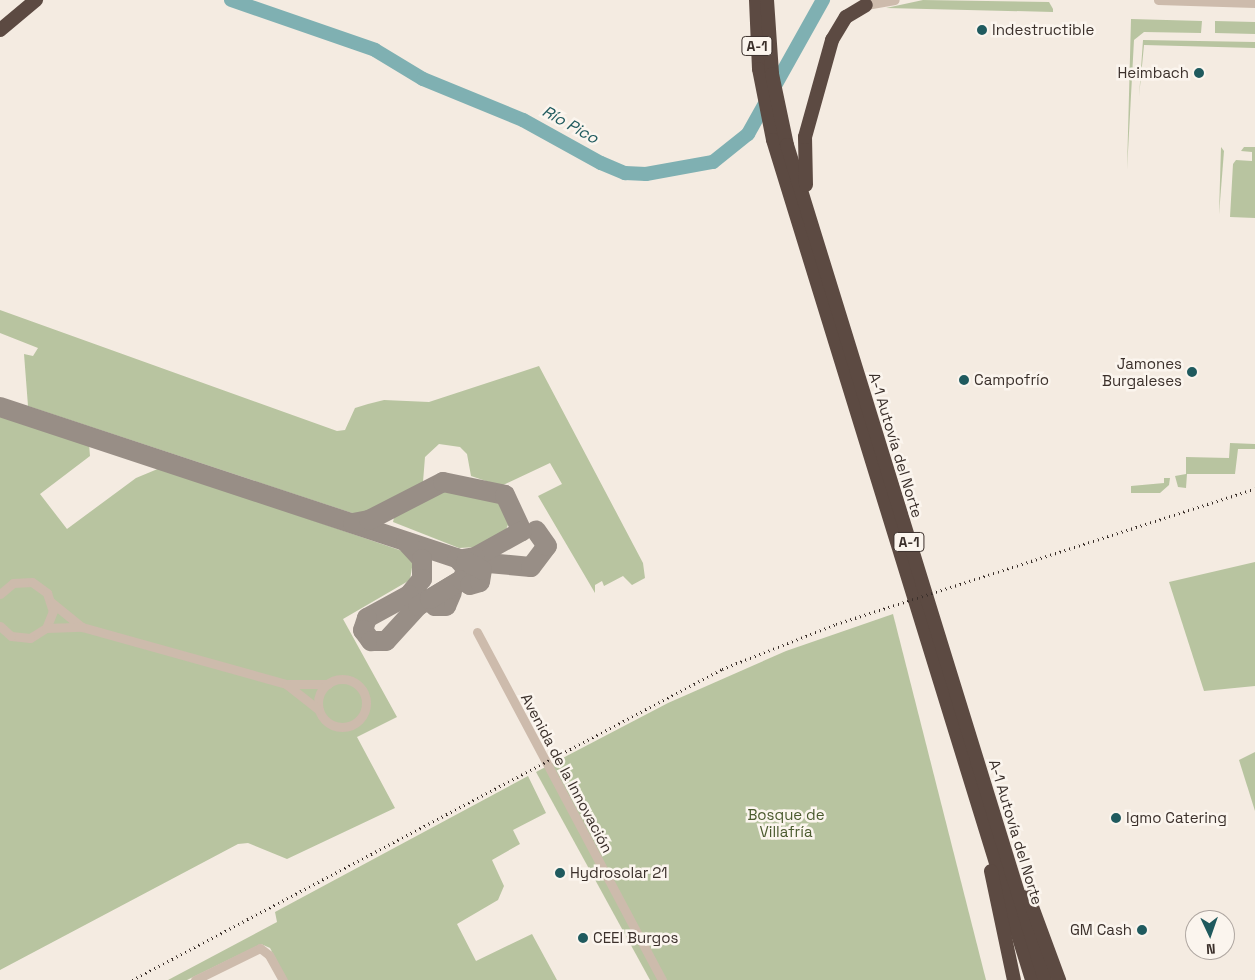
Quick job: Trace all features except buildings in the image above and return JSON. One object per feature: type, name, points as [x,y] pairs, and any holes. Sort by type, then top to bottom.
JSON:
[{"type":"highway","points":[[0,30],[36,0]]},
{"type":"highway","name":"A-1 Autovía del Norte","points":[[756,0],[762,91],[768,119],[1032,980]]},
{"type":"highway","name":"A-1 Autovía del Norte","points":[[767,0],[772,74],[777,102],[851,355],[1045,980]]},
{"type":"highway","points":[[851,355],[847,325],[805,181],[803,148],[832,40],[846,16],[873,3]]},
{"type":"highway","points":[[967,731],[977,742],[1059,980]]},
{"type":"highway","name":"A-1","points":[[962,749],[1014,980]]},
{"type":"street","points":[[873,3],[895,0]]},
{"type":"street","points":[[1158,0],[1255,3]]},
{"type":"street","points":[[0,594],[14,583],[32,582],[51,602],[82,627]]},
{"type":"street","points":[[46,628],[51,602]]},
{"type":"street","points":[[0,626],[11,636]]},
{"type":"street","points":[[0,639],[11,636],[30,638],[46,628],[82,627],[286,684],[328,684],[339,679],[354,682],[364,694],[365,709],[356,722],[340,726],[326,721],[319,710],[286,684]]},
{"type":"street","name":"Avenida de la Innovación","points":[[476,632],[662,980]]},
{"type":"street","points":[[319,710],[318,700],[328,684]]},
{"type":"street","points":[[196,980],[260,948],[269,955],[283,980]]},
{"type":"green space","points":[[923,0],[1049,2],[1053,12],[886,8]]},
{"type":"green space","points":[[1131,19],[1202,21],[1201,33],[1144,32],[1134,40],[1127,170]]},
{"type":"green space","points":[[1215,21],[1255,22],[1255,34],[1215,33]]},
{"type":"green space","points":[[1143,40],[1255,42],[1255,48],[1144,45],[1139,97]]},
{"type":"green space","points":[[1221,147],[1224,151],[1219,214]]},
{"type":"green space","points":[[1244,147],[1255,147],[1255,218],[1230,217],[1233,164],[1236,160],[1252,161],[1252,152],[1241,151]]},
{"type":"green space","points":[[0,310],[337,431],[345,430],[355,408],[384,400],[429,402],[539,366],[643,563],[645,578],[632,585],[623,576],[604,586],[602,581],[595,585],[595,593],[538,496],[562,484],[550,463],[501,486],[471,476],[467,454],[460,447],[439,444],[425,457],[423,482],[364,514],[355,514],[28,406],[24,354],[33,356],[38,348],[0,333]]},
{"type":"green space","points":[[0,415],[89,444],[90,456],[40,494],[67,529],[136,478],[160,468],[408,553],[413,561],[410,580],[343,619],[397,717],[357,737],[395,808],[287,859],[248,843],[238,844],[0,970]]},
{"type":"green space","points":[[1230,443],[1255,444],[1255,449],[1238,449],[1235,474],[1187,474],[1186,488],[1178,487],[1175,476],[1186,474],[1186,457],[1229,458]]},
{"type":"green space","points":[[1164,478],[1170,478],[1169,485],[1160,493],[1131,493],[1131,486],[1164,483]]},
{"type":"green space","points":[[454,488],[499,501],[510,520],[505,532],[476,547],[459,548],[393,522],[395,513],[438,491]]},
{"type":"green space","points":[[1255,562],[1255,686],[1204,691],[1169,582]]},
{"type":"green space","name":"Bosque de Villafría","points":[[893,614],[986,980],[650,980],[536,772],[668,703],[786,651]]},
{"type":"green space","points":[[1255,752],[1255,811],[1239,760]]},
{"type":"green space","points":[[528,776],[546,813],[513,830],[520,844],[492,860],[504,886],[498,900],[457,924],[476,961],[532,934],[557,980],[287,980],[270,948],[261,944],[187,980],[168,980],[277,922],[275,912]]},
{"type":"waterway","name":"Río Pico","points":[[231,0],[375,50],[423,79],[523,120],[601,163],[625,173],[646,174],[713,162],[748,134],[823,0]]},
{"type":"taxiway","points":[[0,407],[466,561],[531,567],[547,546],[536,530]]},
{"type":"taxiway","points":[[353,523],[369,520],[443,482],[505,495],[522,531],[475,557],[464,559]]},
{"type":"taxiway","points":[[406,542],[422,559],[422,579],[409,595],[367,618],[363,630],[371,641],[386,641],[418,606],[463,579],[466,568],[457,558]]},
{"type":"taxiway","points":[[452,592],[446,606],[435,606],[430,599],[462,580],[470,585],[480,582],[482,570],[466,561]]},
{"type":"railway","points":[[132,980],[722,669],[836,624],[1255,489]]},
{"type":"place","name":"Indestructible","points":[[982,30]]},
{"type":"place","name":"Heimbach","points":[[1199,73]]},
{"type":"place","name":"Jamones Burgaleses","points":[[1192,372]]},
{"type":"place","name":"Campofrío","points":[[964,380]]},
{"type":"place","name":"Igmo Catering","points":[[1116,818]]},
{"type":"place","name":"Hydrosolar 21","points":[[560,873]]},
{"type":"place","name":"GM Cash","points":[[1142,930]]},
{"type":"place","name":"CEEI Burgos","points":[[583,938]]}]
